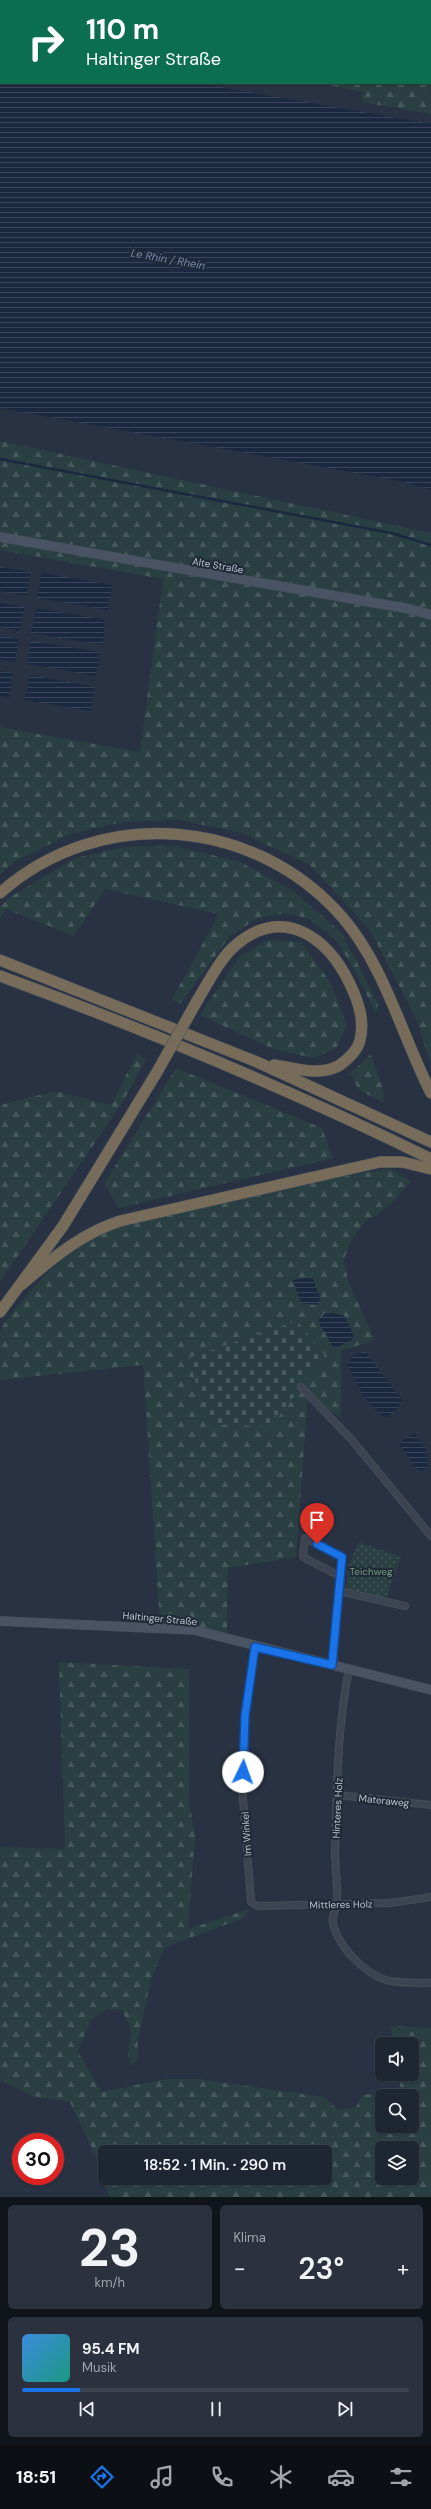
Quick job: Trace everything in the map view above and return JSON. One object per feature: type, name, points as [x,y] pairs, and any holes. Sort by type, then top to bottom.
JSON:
[{"type":"highway","points":[[0,893],[30,870],[54,856],[78,846],[130,834],[159,832],[193,835],[232,844],[256,853],[301,878],[343,918],[380,978],[431,1093]]},
{"type":"highway","points":[[0,1312],[63,1226],[157,1072],[197,1001],[236,944],[260,931],[276,927],[289,927],[303,931],[326,948],[345,975],[360,1010],[360,1041],[355,1051],[338,1066],[322,1070],[310,1071],[257,1062]]},
{"type":"highway","points":[[0,960],[257,1062],[431,1142]]},
{"type":"highway","points":[[0,976],[222,1063],[302,1098],[431,1159]]},
{"type":"highway","points":[[21,1285],[71,1244],[102,1227],[120,1221],[380,1162],[402,1162],[431,1168]]},
{"type":"street","name":"Alte Straße","points":[[0,537],[410,609],[431,615]]},
{"type":"street","points":[[301,1387],[351,1439],[431,1536]]},
{"type":"street","points":[[332,1665],[341,1577],[342,1557],[305,1538],[303,1557],[341,1577]]},
{"type":"street","points":[[339,1591],[405,1606]]},
{"type":"street","name":"Haltinger Straße","points":[[0,1621],[194,1630],[255,1647],[431,1690]]},
{"type":"street","name":"Im Winkel","points":[[251,1902],[242,1786],[245,1716],[255,1647]]},
{"type":"street","name":"Hinteres Holz","points":[[349,1669],[343,1701],[335,1852],[337,1903],[332,1914],[335,1930],[343,1944],[361,1965],[374,1975],[387,1981],[431,1983]]},
{"type":"street","name":"Materaweg","points":[[338,1795],[431,1805]]},
{"type":"street","name":"Mittleres Holz","points":[[251,1902],[257,1906],[390,1902],[431,1897]]},
{"type":"green space","points":[[323,84],[431,84],[431,114],[361,102],[363,92]]},
{"type":"green space","points":[[0,441],[431,533],[431,1064],[415,1016],[369,929],[310,865],[242,833],[179,820],[123,822],[70,834],[14,862],[0,875],[0,727],[140,752],[163,579],[0,550]]},
{"type":"green space","points":[[176,846],[240,862],[292,890],[342,933],[378,1004],[376,1014],[355,971],[336,940],[309,919],[285,913],[258,918],[230,936],[180,1004],[172,999],[219,914],[105,889],[74,936],[6,909],[0,918],[0,907],[10,897],[75,858],[125,847]]},
{"type":"green space","points":[[267,940],[301,942],[331,983],[347,1025],[336,1048],[313,1058],[273,1049],[200,1015],[239,957]]},
{"type":"green space","points":[[137,1054],[146,1059],[124,1100],[0,1282],[0,1105],[55,1091],[111,1105]]},
{"type":"green space","points":[[371,1054],[383,1089],[384,1103],[359,1090],[350,1074]]},
{"type":"green space","points":[[176,1068],[322,1128],[333,1158],[119,1208],[104,1184]]},
{"type":"green space","points":[[390,1168],[411,1181],[393,1202],[377,1215],[368,1219],[353,1237],[344,1259],[348,1281],[375,1340],[341,1351],[341,1418],[308,1395],[296,1557],[228,1568],[227,1635],[160,1624],[143,1365],[0,1380],[1,1329],[27,1295],[51,1270],[77,1249],[107,1232],[124,1225],[309,1183]]},
{"type":"green space","points":[[297,1321],[325,1355],[271,1427],[210,1424],[188,1358]]},
{"type":"green space","name":"Teichweg","points":[[359,1542],[401,1557],[386,1598],[346,1590],[348,1566]]},
{"type":"green space","points":[[59,1662],[189,1669],[189,1802],[195,1835],[188,1929],[250,1909],[244,1918],[165,1947],[151,1979],[138,2039],[138,2059],[132,2066],[128,2055],[131,2030],[122,2010],[107,2009],[91,2020],[78,2052],[102,2092],[166,2079],[198,2079],[324,2097],[338,2110],[356,2107],[362,2095],[375,2094],[375,2133],[419,2133],[419,2089],[399,2089],[401,2081],[419,2081],[419,2037],[393,2037],[390,2026],[431,2028],[431,2197],[109,2197],[106,2185],[332,2185],[332,2145],[98,2145],[98,2162],[70,2102],[33,2096],[0,2080],[0,1847],[65,1849]]},
{"type":"water","name":"Le Rhin / Rhein","points":[[0,84],[203,84],[431,124],[431,490],[400,481],[0,408]]},
{"type":"water","points":[[0,567],[31,572],[26,596],[0,591]]},
{"type":"water","points":[[42,573],[112,585],[108,610],[37,598]]},
{"type":"water","points":[[0,603],[24,607],[20,631],[0,627]]},
{"type":"water","points":[[36,608],[106,620],[102,645],[31,633]]},
{"type":"water","points":[[0,635],[19,639],[15,662],[0,659]]},
{"type":"water","points":[[31,641],[100,652],[96,676],[27,664]]},
{"type":"water","points":[[0,671],[13,673],[9,697],[0,696]]},
{"type":"water","points":[[30,675],[95,687],[91,711],[25,700]]},
{"type":"water","points":[[312,1277],[321,1299],[316,1305],[301,1303],[293,1280]]},
{"type":"water","points":[[326,1312],[345,1316],[355,1338],[334,1349],[318,1321]]},
{"type":"water","points":[[365,1351],[402,1400],[395,1412],[384,1418],[363,1396],[347,1364],[353,1356]]},
{"type":"water","points":[[415,1433],[426,1449],[428,1467],[422,1471],[415,1468],[400,1444],[406,1437]]},
{"type":"waterway","points":[[0,459],[391,533],[431,545]]},
{"type":"route","points":[[243,1772],[245,1716],[255,1647],[332,1665],[342,1557],[317,1544]]}]
